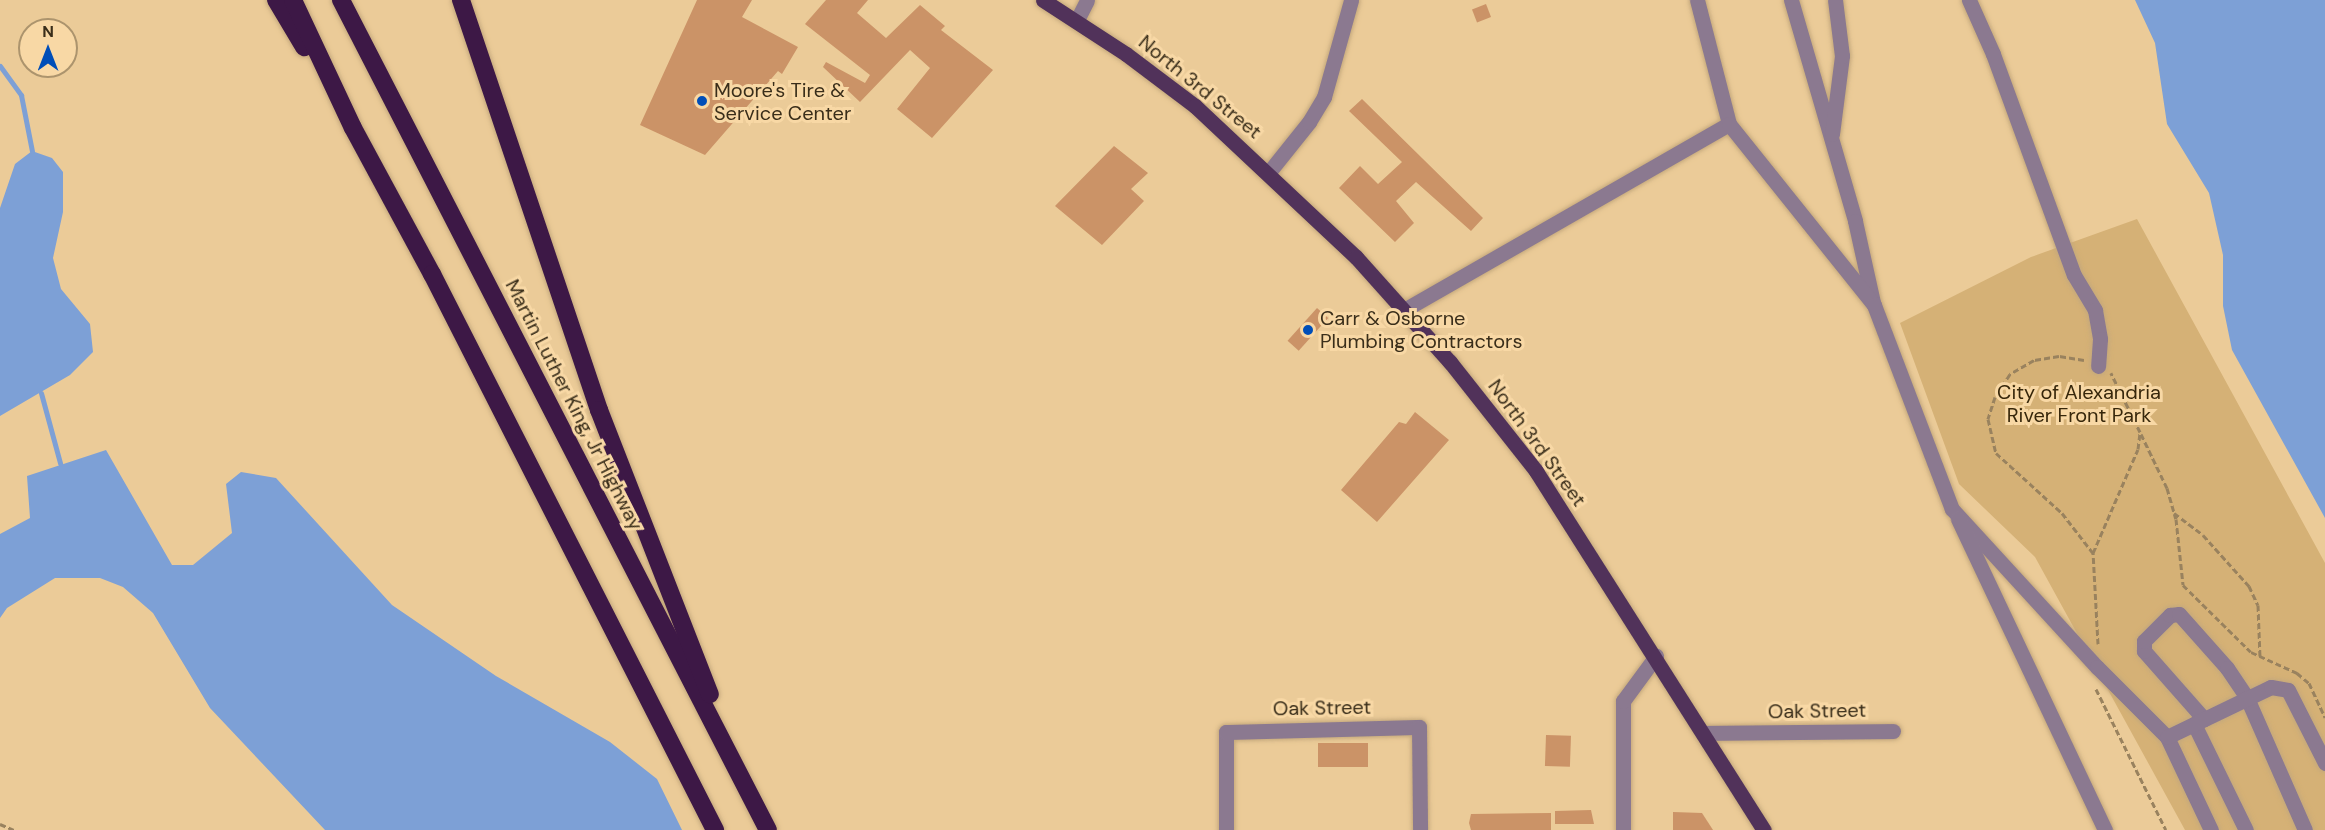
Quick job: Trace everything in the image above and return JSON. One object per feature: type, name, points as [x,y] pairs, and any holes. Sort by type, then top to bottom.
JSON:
[{"type":"highway","points":[[276,0],[353,128],[432,274],[715,830]]},
{"type":"highway","points":[[293,0],[353,128]]},
{"type":"highway","name":"Martin Luther King, Jr Highway","points":[[341,0],[768,830]]},
{"type":"highway","points":[[461,0],[599,410],[741,777]]},
{"type":"main road","name":"North 3rd Street","points":[[1043,0],[1077,20],[1195,106],[1269,172],[1404,310],[1450,362],[1536,471],[1705,733],[1764,830]]},
{"type":"street","points":[[1077,20],[1087,0]]},
{"type":"street","points":[[1269,172],[1324,97],[1351,0]]},
{"type":"street","points":[[1697,0],[1729,124],[1874,305]]},
{"type":"street","points":[[1791,0],[1832,140],[1874,305],[1953,509],[2105,830]]},
{"type":"street","points":[[1832,140],[1842,56],[1835,0]]},
{"type":"street","points":[[1969,0],[1993,54],[2074,274],[2095,310],[2100,339],[2098,366]]},
{"type":"street","points":[[1404,310],[1729,124]]},
{"type":"street","points":[[1953,509],[2097,667],[2167,737],[2211,830]]},
{"type":"street","points":[[2246,830],[2199,722],[2144,651],[2144,641],[2170,615],[2179,614],[2227,668],[2247,698],[2305,830]]},
{"type":"street","points":[[1623,830],[1623,701],[1656,656]]},
{"type":"street","points":[[2167,737],[2271,687],[2288,690],[2325,763]]},
{"type":"street","name":"Oak Street","points":[[1226,830],[1226,732],[1419,727],[1419,830]]},
{"type":"street","name":"Oak Street","points":[[1705,733],[1893,731]]},
{"type":"path","points":[[2140,432],[2138,449],[2092,553],[2062,513],[1996,453],[1988,419],[1995,398],[2010,374],[2034,360],[2060,356],[2098,366],[2112,374],[2140,432],[2167,488],[2174,513],[2183,585],[2251,652],[2297,673],[2309,683],[2325,717]]},
{"type":"path","points":[[2174,513],[2203,535],[2249,586],[2258,605],[2260,656]]},
{"type":"path","points":[[0,824],[14,830]]},
{"type":"green space","name":"City of Alexandria River Front Park","points":[[2137,219],[2325,563],[2325,830],[2185,830],[2035,557],[1959,484],[1900,323],[2031,257]]},
{"type":"water","points":[[2135,0],[2325,0],[2325,518],[2232,350],[2223,306],[2223,255],[2209,193],[2167,124],[2155,43]]},
{"type":"water","points":[[32,151],[52,158],[63,172],[63,212],[53,258],[61,289],[90,324],[93,352],[70,375],[0,416],[0,208],[15,164]]},
{"type":"water","points":[[106,450],[172,565],[193,565],[232,533],[226,484],[241,472],[276,478],[392,605],[496,676],[610,742],[657,779],[682,830],[325,830],[210,708],[153,613],[123,587],[100,578],[55,578],[7,608],[0,618],[0,534],[30,518],[27,476]]},
{"type":"building","name":"Moore's Tire & Service Center","points":[[697,0],[752,0],[742,17],[798,47],[782,74],[778,71],[705,155],[640,125]]},
{"type":"building","points":[[826,0],[868,0],[857,13],[886,38],[920,5],[945,26],[941,30],[993,70],[932,138],[897,109],[930,68],[910,50],[860,102],[823,67],[826,62],[865,83],[870,75],[805,24]]},
{"type":"building","points":[[1486,4],[1491,17],[1477,22],[1472,9]]},
{"type":"building","points":[[1362,99],[1483,218],[1471,231],[1416,182],[1396,201],[1414,223],[1395,242],[1339,188],[1360,166],[1378,184],[1402,162],[1349,111]]},
{"type":"building","points":[[1114,146],[1148,173],[1131,189],[1144,201],[1102,245],[1055,206]]},
{"type":"building","name":"Carr & Osborne Plumbing Contractors","points":[[1317,308],[1328,318],[1299,351],[1288,341]]},
{"type":"building","points":[[1415,412],[1449,440],[1377,522],[1341,490],[1399,422],[1406,424]]},
{"type":"building","points":[[1546,735],[1571,736],[1570,767],[1545,766]]},
{"type":"building","points":[[1318,743],[1368,743],[1368,767],[1318,767]]},
{"type":"building","points":[[1591,810],[1594,824],[1555,824],[1555,811]]},
{"type":"building","points":[[1673,812],[1702,813],[1713,830],[1673,830]]},
{"type":"building","points":[[1551,813],[1551,830],[1471,830],[1469,823],[1471,814]]},
{"type":"waterway","points":[[0,66],[21,95],[32,151]]},
{"type":"waterway","points":[[41,393],[60,463]]},
{"type":"place","name":"Moore's Tire & Service Center","points":[[702,101]]},
{"type":"place","name":"Carr & Osborne Plumbing Contractors","points":[[1308,330]]}]
